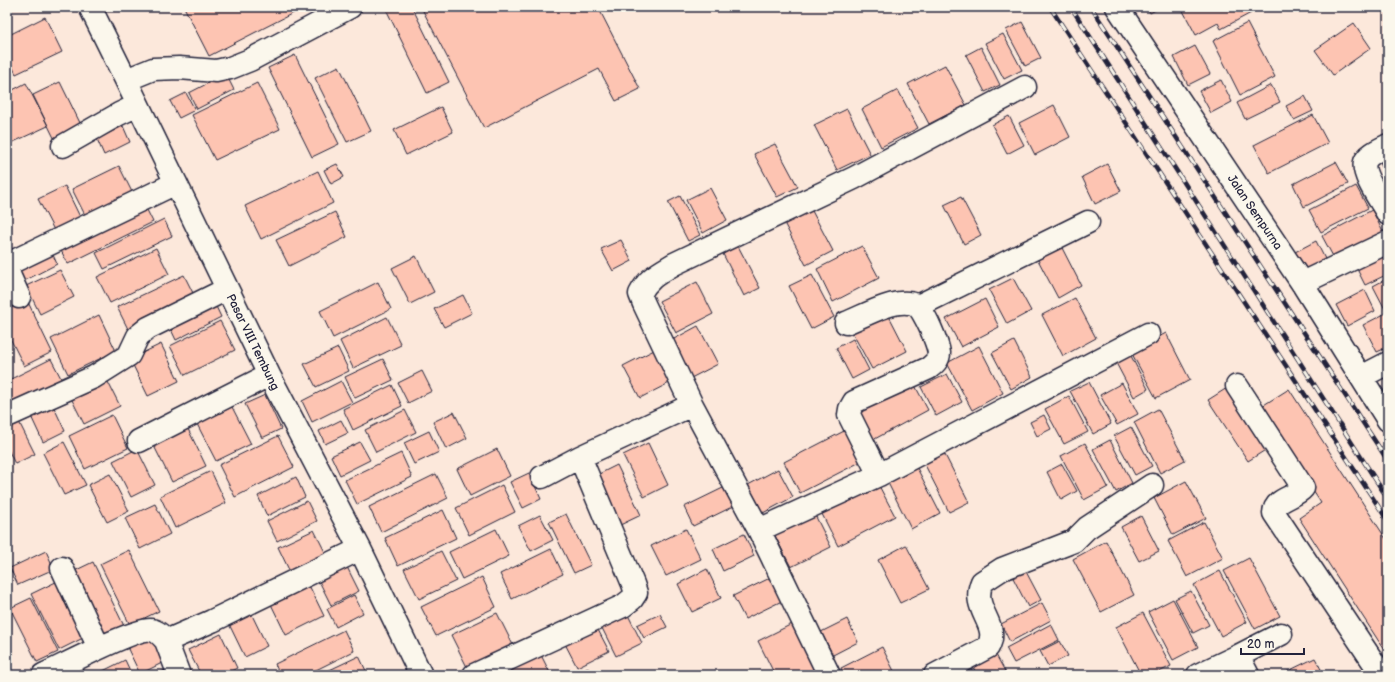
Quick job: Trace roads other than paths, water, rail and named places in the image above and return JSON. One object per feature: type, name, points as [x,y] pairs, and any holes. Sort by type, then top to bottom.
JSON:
[{"type":"street","name":"Pasar VIII Tembung","points":[[90,7],[269,375],[360,549],[420,675]]},
{"type":"street","points":[[126,80],[153,70],[179,68],[216,71],[230,68],[250,60],[350,7]]},
{"type":"street","name":"Jalan Sempurna","points":[[1117,7],[1302,283],[1388,420]]},
{"type":"street","points":[[829,675],[759,530],[692,405],[640,294],[645,285],[655,275],[674,264],[854,178],[1025,87]]},
{"type":"street","points":[[63,146],[119,114],[138,105]]},
{"type":"street","points":[[1388,145],[1368,157],[1365,162],[1365,171],[1388,214]]},
{"type":"street","points":[[19,297],[7,267],[12,262],[176,183]]},
{"type":"street","points":[[918,306],[1088,222]]},
{"type":"street","points":[[1302,283],[1388,242]]},
{"type":"street","points":[[7,416],[94,377],[129,355],[138,336],[148,328],[227,289]]},
{"type":"street","points":[[846,323],[893,304],[910,303],[918,306],[936,339],[939,354],[936,362],[929,368],[854,402],[850,409],[849,415],[879,475]]},
{"type":"street","points":[[759,530],[879,475],[1148,334]]},
{"type":"street","points":[[1361,377],[1388,363]]},
{"type":"street","points":[[139,441],[269,375]]},
{"type":"street","points":[[1237,386],[1303,488],[1278,502],[1274,508],[1274,512],[1382,675]]},
{"type":"street","points":[[542,477],[692,405]]},
{"type":"street","points":[[474,675],[623,606],[632,599],[636,593],[634,584],[580,458]]},
{"type":"street","points":[[935,675],[988,647],[992,639],[990,627],[978,596],[982,582],[1002,569],[1074,541],[1087,528],[1152,485]]},
{"type":"street","points":[[166,641],[212,621],[360,549]]},
{"type":"street","points":[[62,568],[99,648]]},
{"type":"street","points":[[44,675],[99,648],[136,632],[150,629],[160,634],[166,641],[179,675]]},
{"type":"street","points":[[1198,675],[1243,666],[1281,634]]},
{"type":"railway","points":[[1050,7],[1388,521]]},
{"type":"railway","points":[[1071,7],[1388,499]]},
{"type":"railway","points":[[1091,7],[1388,461]]}]
